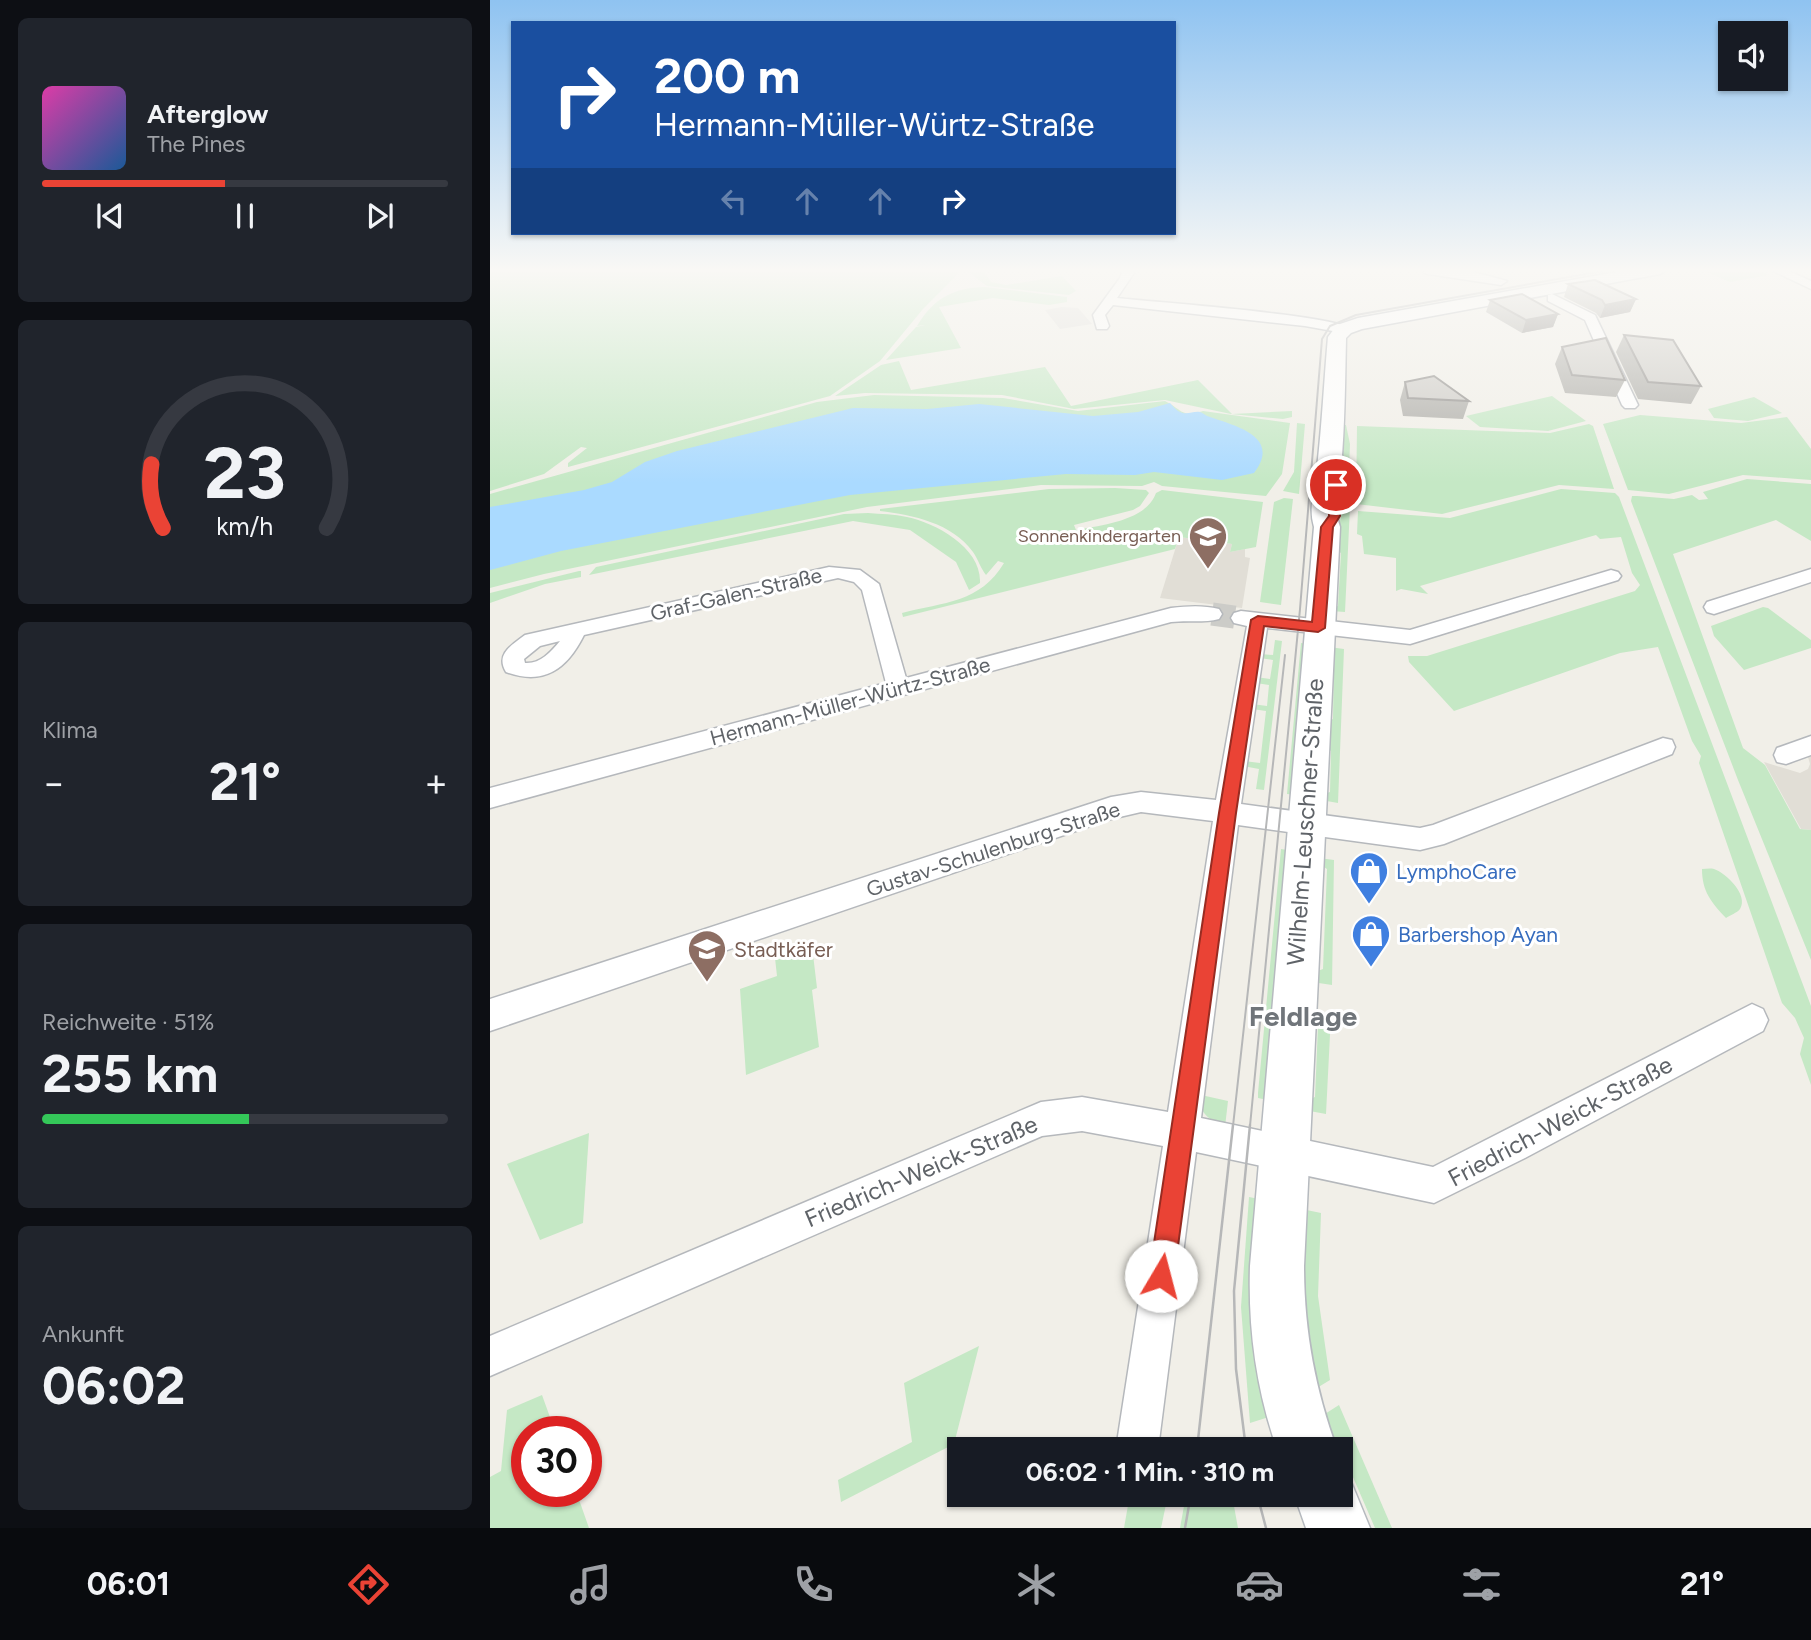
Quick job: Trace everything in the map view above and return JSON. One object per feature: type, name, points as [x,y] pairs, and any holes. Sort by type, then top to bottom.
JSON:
[{"type":"street","name":"Wilhelm-Leuschner-Straße","points":[[1303,1437],[1285,1375],[1278,1324],[1276,1277],[1318,628],[1327,527],[1335,516],[1337,500],[1336,485],[1329,469],[1336,340]]},
{"type":"street","points":[[1600,340],[1630,405]]},
{"type":"street","name":"Graf-Galen-Straße","points":[[576,630],[813,576],[853,574],[868,582],[872,589],[898,688]]},
{"type":"street","points":[[1714,607],[1811,575]]},
{"type":"street","points":[[1140,1437],[1227,813],[1249,619],[1416,636],[1611,576]]},
{"type":"street","name":"Hermann-Müller-Würtz-Straße","points":[[490,798],[1171,615],[1193,612],[1212,614]]},
{"type":"street","points":[[1786,755],[1811,745]]},
{"type":"street","name":"Gustav-Schulenburg-Straße","points":[[490,1015],[1111,808],[1141,802],[1399,838],[1428,838],[1663,747]]},
{"type":"street","name":"Friedrich-Weick-Straße","points":[[490,1356],[1041,1119],[1082,1114],[1184,1132],[1434,1185],[1441,1184],[1752,1020]]},
{"type":"street","points":[[1330,1507],[1338,1528]]},
{"type":"shaded area","name":"Sonnenkindergarten","points":[[1179,537],[1232,544],[1230,552],[1245,549],[1245,557],[1250,558],[1242,608],[1160,598]]},
{"type":"shaded area","points":[[1811,756],[1811,830],[1801,829],[1764,762],[1800,773],[1808,769],[1808,757]]},
{"type":"green space","points":[[490,340],[897,340],[880,361],[830,396],[568,467],[568,463],[587,448],[581,447],[544,474],[490,491]]},
{"type":"green space","points":[[904,340],[957,340],[961,348],[886,360]]},
{"type":"green space","points":[[899,361],[911,390],[1045,367],[1071,406],[1198,380],[1232,414],[1292,411],[1292,417],[1283,419],[1231,414],[1165,400],[1074,409],[1002,395],[865,393],[835,396],[881,365]]},
{"type":"green space","points":[[874,395],[1003,398],[1078,411],[1165,401],[1186,413],[1203,411],[1290,423],[1282,474],[1266,496],[1162,486],[1154,482],[1142,486],[1041,485],[867,507],[544,574],[490,588],[490,494],[817,402]]},
{"type":"green space","points":[[1552,396],[1586,421],[1548,431],[1480,427],[1466,416]]},
{"type":"green space","points":[[1754,397],[1782,413],[1748,421],[1714,418],[1708,409]]},
{"type":"green space","points":[[1640,415],[1741,423],[1787,417],[1811,449],[1811,480],[1743,475],[1669,494],[1628,490],[1603,424]]},
{"type":"green space","points":[[1297,423],[1305,424],[1299,494],[1283,491],[1294,472]]},
{"type":"green space","points":[[1589,424],[1593,426],[1614,489],[1559,485],[1442,514],[1356,504],[1357,426],[1550,433]]},
{"type":"green space","points":[[1339,425],[1346,425],[1350,444],[1348,498],[1342,498]]},
{"type":"green space","points":[[1747,479],[1811,484],[1811,541],[1776,520],[1673,554],[1743,748],[1765,765],[1800,829],[1811,830],[1811,960],[1738,780],[1631,501],[1632,496],[1674,499],[1692,495],[1699,500],[1708,499],[1703,492]]},
{"type":"green space","points":[[1049,489],[1146,490],[1149,493],[1140,506],[1133,510],[1074,525],[1076,530],[1133,516],[1143,510],[1156,493],[1162,490],[1263,502],[1256,547],[1230,552],[1232,544],[1179,537],[1175,549],[903,617],[902,613],[960,599],[972,593],[984,586],[1004,563],[998,561],[986,575],[973,552],[943,527],[880,509]]},
{"type":"green space","points":[[1561,489],[1615,493],[1619,497],[1811,1006],[1811,1085],[1800,1054],[1804,1038],[1795,1018],[1782,1003],[1699,763],[1701,756],[1692,741],[1658,647],[1620,653],[1454,711],[1409,662],[1408,656],[1427,656],[1635,591],[1640,585],[1632,573],[1621,537],[1600,539],[1596,535],[1420,586],[1428,594],[1401,589],[1396,591],[1396,558],[1364,554],[1362,536],[1357,534],[1358,511],[1450,518]]},
{"type":"green space","points":[[1284,498],[1293,499],[1281,605],[1260,602],[1274,502]]},
{"type":"green space","points":[[1343,505],[1350,507],[1345,612],[1331,611],[1331,608],[1338,606],[1341,553],[1335,549]]},
{"type":"green space","points":[[868,513],[907,517],[943,531],[965,548],[974,559],[979,570],[980,583],[969,590],[956,562],[910,530],[853,521],[589,575],[596,567],[844,514]]},
{"type":"green space","points":[[581,571],[581,577],[545,584],[490,603],[490,593]]},
{"type":"green space","points":[[1763,607],[1811,640],[1811,648],[1744,670],[1714,636],[1711,626]]},
{"type":"green space","points":[[1275,640],[1282,641],[1264,790],[1256,789],[1259,769],[1243,766],[1244,761],[1260,763],[1266,711],[1252,709],[1252,704],[1267,706],[1269,685],[1256,683],[1256,677],[1270,679],[1273,660],[1259,658],[1260,654],[1273,655]]},
{"type":"green space","points":[[1301,643],[1308,644],[1297,795],[1287,794]]},
{"type":"green space","points":[[1329,647],[1344,649],[1338,803],[1321,800],[1321,795],[1330,792],[1331,751],[1324,746],[1326,722],[1333,719],[1334,655]]},
{"type":"green space","points":[[1281,849],[1293,851],[1272,1101],[1258,1098],[1258,1093]]},
{"type":"green space","points":[[1319,858],[1334,860],[1332,985],[1312,982],[1312,973],[1323,969],[1327,869],[1318,863]]},
{"type":"green space","points":[[1702,869],[1719,871],[1735,885],[1742,903],[1739,910],[1726,918],[1706,890]]},
{"type":"green space","points":[[812,946],[817,988],[812,990],[819,1047],[746,1075],[740,989],[777,976],[775,958]]},
{"type":"green space","points":[[1311,1011],[1331,1015],[1326,1114],[1304,1110],[1306,1101],[1315,1097],[1318,1025],[1310,1019]]},
{"type":"green space","points":[[1201,1095],[1228,1101],[1225,1127],[1203,1112]]},
{"type":"green space","points":[[589,1133],[583,1223],[540,1240],[507,1164]]},
{"type":"green space","points":[[1249,1197],[1264,1200],[1275,1415],[1250,1423],[1241,1307]]},
{"type":"green space","points":[[1297,1208],[1321,1213],[1318,1296],[1330,1380],[1307,1394]]},
{"type":"green space","points":[[979,1346],[956,1437],[947,1437],[947,1448],[841,1502],[838,1480],[912,1442],[904,1383]]},
{"type":"green space","points":[[542,1395],[550,1416],[511,1416],[511,1507],[582,1507],[589,1528],[490,1528],[490,1477],[501,1471],[507,1410]]},
{"type":"green space","points":[[1339,1405],[1353,1437],[1324,1437],[1317,1419]]},
{"type":"green space","points":[[1353,1437],[1392,1528],[1375,1528],[1353,1477]]},
{"type":"green space","points":[[1128,1507],[1165,1507],[1161,1528],[1124,1528]]},
{"type":"green space","points":[[1184,1507],[1234,1507],[1238,1528],[1180,1528]]},
{"type":"water","points":[[1170,403],[1181,412],[1200,412],[1252,434],[1259,441],[1262,450],[1261,460],[1254,473],[1222,480],[1154,472],[1135,475],[1066,474],[850,495],[561,551],[490,570],[490,507],[584,490],[612,482],[645,462],[677,451],[853,408],[927,409],[979,404],[1093,416],[1138,412]]},
{"type":"building","points":[[1607,340],[1625,380],[1572,375],[1562,347]]},
{"type":"building","points":[[1627,340],[1673,340],[1701,386],[1648,382]]},
{"type":"building","points":[[1434,376],[1469,401],[1408,398],[1405,382]]},
{"type":"tunnel","points":[[1212,614],[1241,618]]},
{"type":"tram line","points":[[1250,1126],[1300,609],[1322,340]]},
{"type":"tram line","points":[[1233,1126],[1285,655]]},
{"type":"tram line","points":[[1198,1437],[1233,1125]]},
{"type":"tram line","points":[[1244,1437],[1236,1369],[1234,1291],[1250,1125]]},
{"type":"tram line","points":[[1185,1528],[1189,1507]]},
{"type":"tram line","points":[[1260,1507],[1266,1528]]},
{"type":"place","name":"Sonnenkindergarten","points":[[1208,570]]},
{"type":"place","name":"LymphoCare","points":[[1369,905]]},
{"type":"place","name":"Barbershop Ayan","points":[[1371,968]]},
{"type":"place","name":"Stadtkäfer","points":[[707,983]]},
{"type":"district","name":"Feldlage","points":[[1303,1016]]},
{"type":"route","points":[[1161,1276],[1184,1132],[1227,813],[1258,620],[1318,628],[1323,597],[1327,527],[1335,516],[1336,485]]}]
